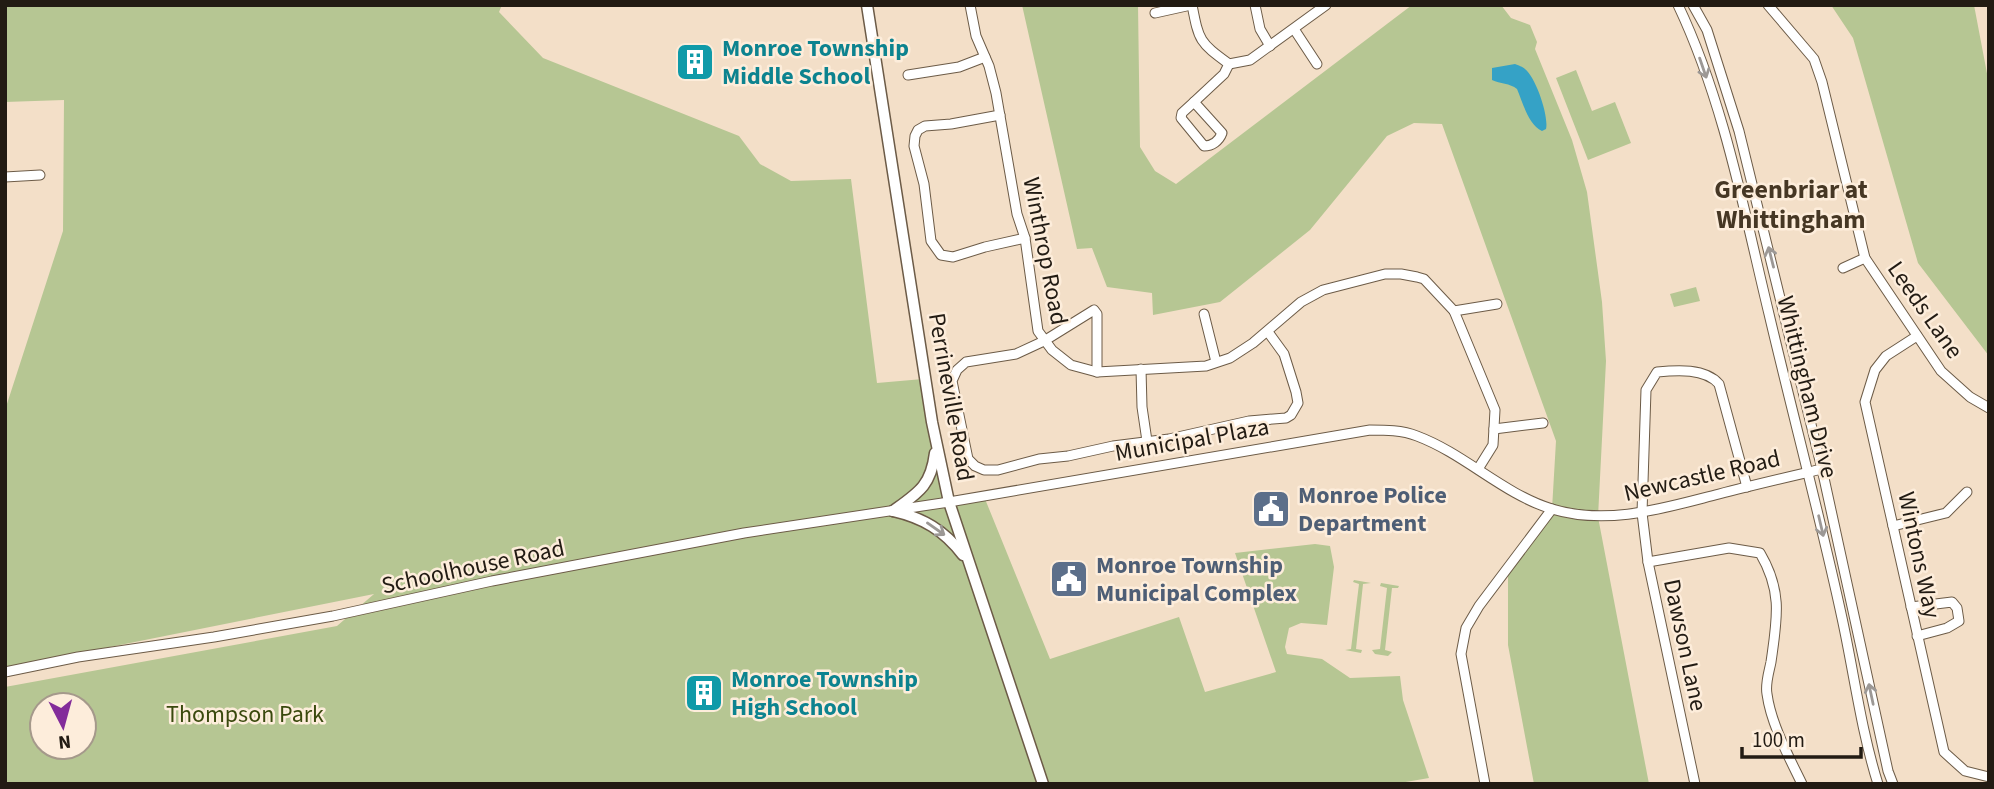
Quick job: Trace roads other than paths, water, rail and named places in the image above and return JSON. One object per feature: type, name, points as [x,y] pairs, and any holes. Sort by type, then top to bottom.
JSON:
[{"type":"street","name":"Perrineville Road","points":[[867,5],[936,443],[949,502],[1043,784]]},
{"type":"street","name":"Winthrop Road","points":[[970,5],[976,36],[996,93],[1017,214],[1025,238],[1038,331],[1052,350],[1071,365],[1097,372],[1206,366],[1230,358],[1268,332],[1301,302],[1323,290],[1385,274],[1424,279],[1454,311],[1494,410],[1493,445],[1478,469]]},
{"type":"street","points":[[1155,13],[1191,5],[1198,36],[1206,47],[1229,64],[1250,60],[1326,5]]},
{"type":"street","points":[[1255,5],[1260,29],[1270,46]]},
{"type":"street","name":"Whittingham Drive","points":[[1678,5],[1722,123],[1808,472],[1878,784]]},
{"type":"street","name":"Whittingham Drive","points":[[1693,5],[1707,30],[1739,131],[1822,469],[1893,784]]},
{"type":"street","name":"Leeds Lane","points":[[1768,5],[1814,59],[1865,258],[1941,372],[1970,397],[1989,408]]},
{"type":"street","points":[[1294,29],[1317,64]]},
{"type":"street","points":[[908,75],[958,67],[985,58]]},
{"type":"street","points":[[1194,102],[1222,133],[1210,146],[1204,146],[1181,118],[1182,113],[1224,74],[1229,64]]},
{"type":"street","points":[[1000,115],[925,126],[918,130],[914,146],[924,184],[930,242],[941,255],[953,257],[1025,238]]},
{"type":"street","points":[[5,177],[40,175]]},
{"type":"street","name":"Leeds Lane","points":[[1843,268],[1865,258]]},
{"type":"street","points":[[1454,311],[1497,304]]},
{"type":"street","points":[[1097,372],[1094,310],[1044,341],[1016,354],[966,362],[957,370],[952,381],[966,454],[975,467],[998,470],[1039,459],[1169,439],[1249,421],[1286,418],[1292,415],[1298,403],[1296,392],[1284,354],[1268,332]]},
{"type":"street","points":[[1204,314],[1216,362]]},
{"type":"street","name":"Wintons Way","points":[[1917,336],[1886,356],[1875,370],[1865,402],[1944,752],[1965,771],[1989,777]]},
{"type":"street","points":[[1140,369],[1147,441]]},
{"type":"street","name":"Dawson Lane","points":[[1695,784],[1648,562],[1642,513],[1646,390],[1657,372],[1684,371],[1703,374],[1713,377],[1719,384],[1747,486]]},
{"type":"street","points":[[1494,429],[1543,423]]},
{"type":"street","name":"Municipal Plaza","points":[[949,502],[1370,430],[1391,430],[1415,435],[1439,446]]},
{"type":"street","points":[[893,511],[919,493],[927,481],[933,466],[936,443]]},
{"type":"street","name":"Newcastle Road","points":[[1439,446],[1528,500],[1552,509],[1598,517],[1642,513],[1822,469]]},
{"type":"street","points":[[1893,526],[1946,513],[1967,492]]},
{"type":"street","name":"Schoolhouse Road","points":[[5,672],[78,657],[333,616],[492,581],[744,533],[949,502]]},
{"type":"street","points":[[1485,784],[1461,654],[1466,628],[1479,606],[1552,509]]},
{"type":"street","points":[[893,511],[924,520],[937,528],[969,562]]},
{"type":"street","points":[[1648,562],[1729,548],[1760,553],[1769,568],[1777,596],[1776,626],[1766,692],[1780,739],[1802,784]]},
{"type":"street","points":[[1911,607],[1952,602],[1957,608],[1959,621],[1948,628],[1917,636]]},
{"type":"water","points":[[1515,64],[1525,69],[1537,89],[1544,107],[1546,123],[1546,129],[1542,131],[1530,118],[1517,89],[1492,80],[1492,68]]},
{"type":"place","name":"Monroe Township Middle School","points":[[695,62]]},
{"type":"place","name":"Monroe Police Department","points":[[1271,509]]},
{"type":"place","name":"Monroe Township Municipal Complex","points":[[1069,579]]},
{"type":"place","name":"Monroe Township High School","points":[[704,693]]},
{"type":"district","name":"Greenbriar at Whittingham","points":[[1791,204]]},
{"type":"park label","name":"Thompson Park","points":[[245,714]]}]
